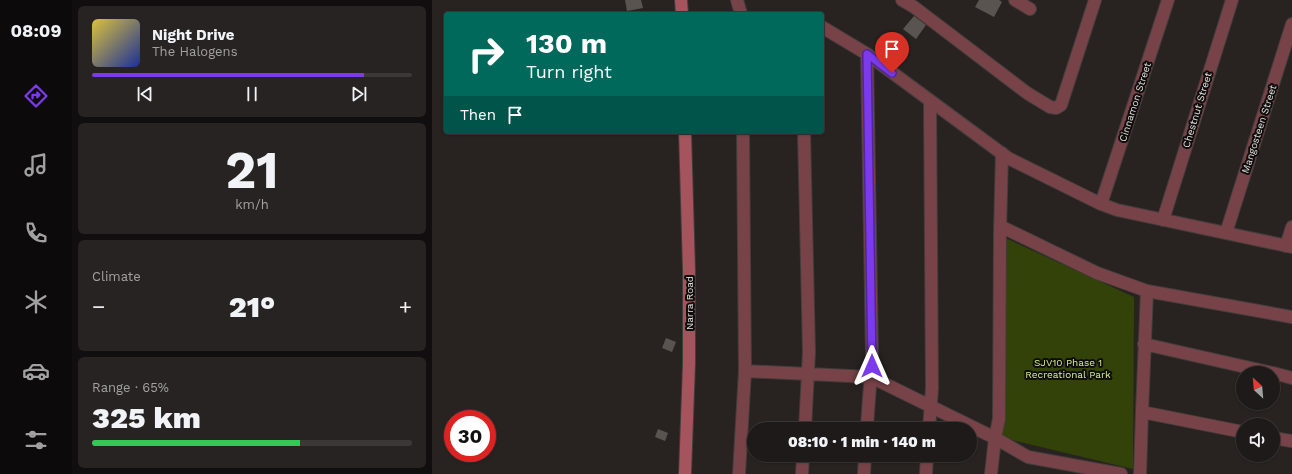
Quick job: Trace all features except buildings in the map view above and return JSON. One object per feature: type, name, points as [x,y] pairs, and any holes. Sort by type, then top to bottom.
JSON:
[{"type":"street","points":[[681,0],[682,12]]},
{"type":"street","points":[[737,0],[740,12]]},
{"type":"street","points":[[902,0],[914,7],[1027,93],[1050,107],[1056,108],[1061,105],[1095,0]]},
{"type":"street","points":[[1015,0],[1030,9]]},
{"type":"street","name":"Cinnamon Street","points":[[1101,204],[1168,0]]},
{"type":"street","name":"Chestnut Street","points":[[1163,220],[1232,0]]},
{"type":"street","name":"Mangosteen Street","points":[[1226,233],[1292,24]]},
{"type":"street","points":[[824,28],[867,54],[1008,158],[1101,204],[1117,210],[1289,247],[1292,227]]},
{"type":"street","points":[[867,54],[871,377],[867,422]]},
{"type":"street","points":[[929,422],[932,388],[930,101]]},
{"type":"street","name":"Narra Road","points":[[685,134],[690,364],[685,474]]},
{"type":"street","points":[[739,474],[746,371],[743,134]]},
{"type":"street","points":[[804,134],[809,352],[805,422]]},
{"type":"street","points":[[991,474],[999,418],[1002,153]]},
{"type":"street","points":[[1000,226],[1097,273],[1147,292],[1292,317]]},
{"type":"street","points":[[1140,474],[1147,292]]},
{"type":"street","points":[[1144,344],[1241,366]]},
{"type":"street","points":[[746,371],[871,377],[995,438],[1028,457],[1121,474]]},
{"type":"street","points":[[1280,375],[1292,378]]},
{"type":"street","points":[[1142,412],[1236,431]]},
{"type":"street","points":[[1280,439],[1292,441]]},
{"type":"street","points":[[802,474],[803,462]]},
{"type":"street","points":[[864,474],[865,462]]},
{"type":"street","points":[[926,474],[927,462]]},
{"type":"green space","name":"SJV10 Phase 1 Recreational Park","points":[[1003,237],[1134,297],[1133,469],[1003,438]]},
{"type":"route","points":[[872,366],[867,54],[892,73]]}]
